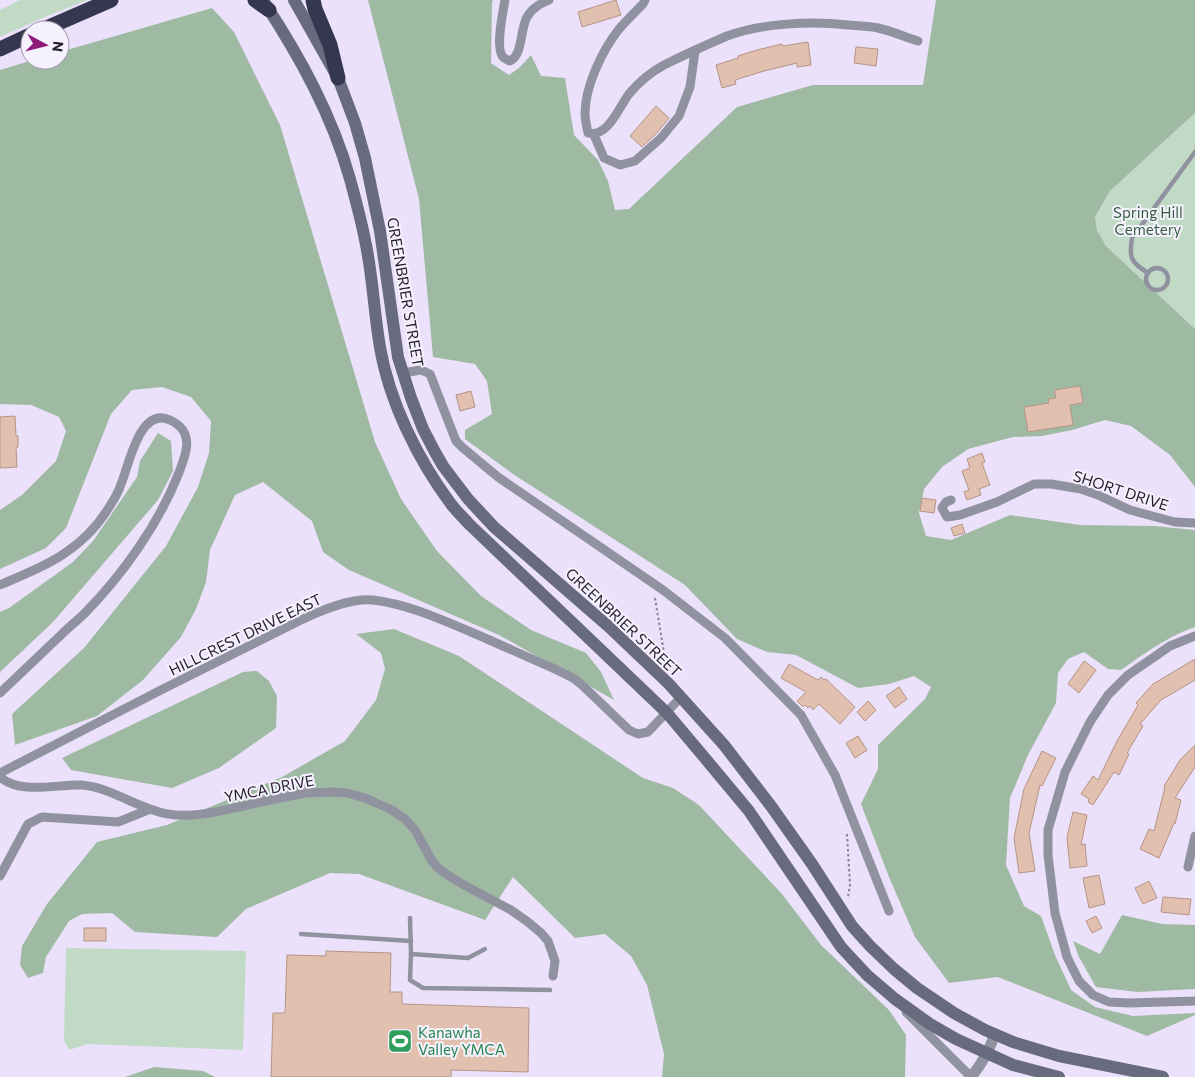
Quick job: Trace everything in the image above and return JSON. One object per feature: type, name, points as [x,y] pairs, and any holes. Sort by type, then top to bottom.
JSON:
[{"type":"highway","points":[[65,20],[111,0]]},
{"type":"highway","points":[[255,0],[266,5]]},
{"type":"highway","points":[[313,0],[330,45],[338,78]]},
{"type":"highway","points":[[0,48],[20,40]]},
{"type":"main road","name":"GREENBRIER STREET","points":[[294,0],[338,78],[356,123],[380,231],[398,357],[414,406],[423,429],[443,466],[468,499],[494,527],[608,626],[681,697],[724,745],[771,806],[812,864],[852,926],[894,970],[954,1013],[985,1030],[1013,1042],[1059,1056],[1163,1077]]},
{"type":"main road","name":"GREENBRIER STREET","points":[[266,5],[309,76],[345,161],[366,245],[380,348],[385,371],[403,423],[417,451],[452,505],[667,713],[749,811],[841,947],[867,975],[895,999],[930,1024],[956,1039],[1013,1065],[1059,1077]]},
{"type":"street","points":[[506,0],[499,43],[500,51],[504,58],[510,61],[514,59],[518,52],[522,27],[527,16],[533,9],[549,0]]},
{"type":"street","points":[[645,0],[606,47],[594,73],[586,98],[584,116],[588,133],[594,135],[603,130],[615,116],[629,94],[646,76],[663,66],[728,36],[776,25],[824,22],[877,28],[918,41]]},
{"type":"street","points":[[594,135],[604,158],[620,165],[635,161],[660,138],[679,116],[690,87],[695,51]]},
{"type":"street","points":[[403,373],[421,370],[430,374],[456,441],[463,448],[498,477],[653,583],[725,638],[801,715],[835,775],[889,911]]},
{"type":"street","points":[[0,585],[64,554],[101,520],[112,504],[121,484],[137,438],[151,421],[159,417],[167,418],[176,422],[183,429],[187,444],[186,455],[172,490],[153,526],[120,573],[85,613],[0,693]]},
{"type":"street","name":"SHORT DRIVE","points":[[951,500],[946,502],[942,508],[947,517],[960,515],[998,502],[1034,484],[1052,484],[1081,489],[1130,510],[1152,516],[1175,522],[1195,522]]},
{"type":"street","name":"HILLCREST DRIVE EAST","points":[[0,773],[320,610],[349,602],[372,600],[415,610],[554,669],[582,685],[630,730],[638,734],[648,732],[681,697]]},
{"type":"street","points":[[1195,636],[1170,646],[1128,675],[1108,695],[1090,722],[1065,772],[1048,830],[1048,855],[1055,913],[1066,957],[1080,981],[1093,995],[1109,1002],[1195,1001]]},
{"type":"street","name":"YMCA DRIVE","points":[[0,778],[12,785],[23,787],[82,785],[100,789],[148,810],[180,816],[208,814],[306,793],[347,793],[375,801],[405,819],[415,830],[432,861],[446,874],[511,910],[541,933],[548,941],[554,962],[552,976]]},
{"type":"street","points":[[0,876],[28,824],[42,817],[118,822],[148,810]]},
{"type":"street","points":[[1188,867],[1195,836]]},
{"type":"street","points":[[880,986],[971,1077],[981,1065],[995,1034]]},
{"type":"lane","points":[[1148,273],[1138,267],[1132,259],[1130,252],[1132,238],[1195,152]]},
{"type":"lane","points":[[1154,268],[1163,270],[1168,277],[1167,285],[1160,290],[1151,289],[1146,282],[1148,273],[1154,268]]},
{"type":"lane","points":[[410,918],[410,980],[423,988],[550,990]]},
{"type":"lane","points":[[301,934],[410,941]]},
{"type":"lane","points":[[411,954],[468,958],[486,949]]},
{"type":"path","points":[[653,583],[669,684]]},
{"type":"path","points":[[844,914],[850,885],[846,833]]},
{"type":"green space","points":[[20,0],[88,0],[38,20],[20,20],[20,28],[0,37],[0,10]]},
{"type":"green space","points":[[368,0],[493,0],[491,63],[509,75],[519,68],[531,55],[541,76],[565,78],[574,135],[598,160],[608,181],[615,210],[629,209],[737,107],[813,85],[923,85],[936,0],[1195,0],[1195,113],[1110,191],[1095,217],[1097,230],[1106,246],[1195,329],[1195,487],[1170,455],[1131,426],[1105,420],[1072,430],[1042,436],[1013,437],[968,449],[942,467],[924,489],[919,513],[926,536],[951,540],[1010,515],[1080,525],[1154,526],[1195,530],[1195,627],[1166,640],[1121,670],[1108,669],[1084,652],[1068,659],[1058,673],[1056,703],[1028,755],[1010,798],[1006,865],[1024,906],[1041,916],[1055,955],[1071,990],[1095,1007],[1133,1016],[1195,1013],[1195,1015],[1147,1036],[998,977],[949,983],[915,937],[889,877],[861,804],[878,769],[878,745],[925,699],[931,687],[914,676],[889,684],[858,688],[796,655],[767,652],[737,639],[685,585],[513,474],[465,439],[465,430],[492,414],[487,381],[475,364],[433,357],[419,199]]},
{"type":"green space","points":[[212,8],[234,32],[280,125],[375,442],[401,499],[437,551],[481,596],[531,630],[586,653],[601,672],[614,700],[499,635],[349,570],[323,552],[312,521],[263,482],[235,495],[210,550],[206,582],[196,609],[181,637],[143,680],[97,716],[15,745],[12,714],[84,648],[166,546],[198,487],[209,453],[211,421],[191,397],[162,387],[132,390],[111,414],[66,528],[46,548],[0,569],[0,510],[22,495],[56,461],[66,431],[59,417],[31,405],[0,404],[0,70],[20,64],[20,70],[70,70],[70,49]]},
{"type":"green space","name":"Spring Hill Cemetery","points":[[1195,113],[1195,329],[1106,246],[1097,230],[1095,217],[1110,191]]},
{"type":"green space","points":[[158,433],[171,441],[173,471],[158,500],[53,622],[0,672],[0,612],[9,608],[73,562],[93,541],[137,477],[140,461]]},
{"type":"green space","points":[[394,629],[459,656],[643,778],[673,788],[699,805],[782,894],[821,945],[889,1010],[906,1035],[905,1077],[662,1077],[664,1054],[647,985],[631,956],[605,934],[575,938],[513,877],[485,920],[359,874],[330,873],[246,909],[217,937],[135,932],[112,913],[82,914],[69,921],[46,957],[43,973],[28,978],[20,965],[22,946],[47,904],[97,842],[167,825],[282,777],[345,741],[376,700],[385,669],[381,653],[356,634]]},
{"type":"green space","points":[[257,671],[269,681],[277,696],[276,728],[219,768],[172,788],[71,770],[62,758],[243,672]]},
{"type":"green space","points":[[1122,915],[1162,924],[1195,925],[1195,989],[1137,992],[1096,987],[1079,957],[1073,941],[1100,954]]},
{"type":"green space","points":[[66,948],[246,951],[243,1050],[87,1044],[69,1050],[64,1040]]},
{"type":"green space","points":[[154,1067],[203,1071],[215,1077],[125,1077]]},
{"type":"building","points":[[616,0],[621,15],[582,27],[578,12]]},
{"type":"building","points":[[808,42],[811,65],[797,67],[797,63],[764,71],[735,80],[736,84],[722,88],[716,65],[757,50],[782,44],[783,46]]},
{"type":"building","points":[[856,47],[878,49],[876,66],[854,63]]},
{"type":"building","points":[[656,106],[669,118],[642,147],[630,136]]},
{"type":"building","points":[[1080,386],[1083,403],[1070,405],[1073,425],[1028,432],[1024,407],[1049,403],[1048,399],[1056,398],[1054,390]]},
{"type":"building","points":[[471,391],[475,407],[460,411],[456,395]]},
{"type":"building","points":[[15,416],[16,436],[18,436],[18,447],[16,448],[17,467],[0,468],[0,417]]},
{"type":"building","points":[[982,453],[985,462],[982,463],[990,485],[979,489],[981,495],[967,500],[964,492],[969,490],[962,471],[970,468],[967,459]]},
{"type":"building","points":[[922,498],[936,500],[934,513],[920,511]]},
{"type":"building","points":[[962,524],[965,533],[954,536],[951,528]]},
{"type":"building","points":[[1195,659],[1195,680],[1161,700],[1140,724],[1143,726],[1127,753],[1129,754],[1119,775],[1114,772],[1093,805],[1088,802],[1089,799],[1081,794],[1093,776],[1098,780],[1117,741],[1138,705],[1136,703],[1153,684]]},
{"type":"building","points":[[1084,661],[1096,670],[1079,693],[1068,684]]},
{"type":"building","points":[[789,664],[818,680],[821,677],[824,680],[826,679],[855,707],[840,724],[819,704],[813,710],[810,706],[808,708],[805,705],[803,707],[797,701],[806,692],[781,678]]},
{"type":"building","points":[[899,687],[907,699],[895,708],[886,696]]},
{"type":"building","points":[[868,701],[876,710],[865,721],[857,712]]},
{"type":"building","points":[[858,736],[867,750],[855,758],[846,743]]},
{"type":"building","points":[[1195,745],[1195,767],[1175,798],[1181,800],[1175,824],[1159,858],[1140,849],[1149,829],[1154,831],[1164,786],[1180,760]]},
{"type":"building","points":[[1042,751],[1056,758],[1042,786],[1040,785],[1029,833],[1035,871],[1019,873],[1014,838],[1024,789]]},
{"type":"building","points":[[1073,812],[1087,815],[1081,845],[1085,844],[1087,866],[1070,868],[1067,837]]},
{"type":"building","points":[[1099,875],[1105,904],[1089,908],[1083,878]]},
{"type":"building","points":[[1149,881],[1157,898],[1143,904],[1135,888]]},
{"type":"building","points":[[1163,897],[1191,899],[1189,915],[1161,912]]},
{"type":"building","points":[[1096,916],[1102,928],[1092,933],[1086,921]]},
{"type":"building","points":[[84,928],[106,928],[106,941],[84,941]]},
{"type":"building","name":"Kanawha Valley YMCA","points":[[326,951],[391,953],[390,992],[402,992],[402,1004],[529,1008],[528,1072],[451,1070],[451,1077],[271,1077],[273,1013],[285,1013],[287,955],[326,956]]},
{"type":"place","name":"Kanawha Valley YMCA","points":[[400,1041]]}]
